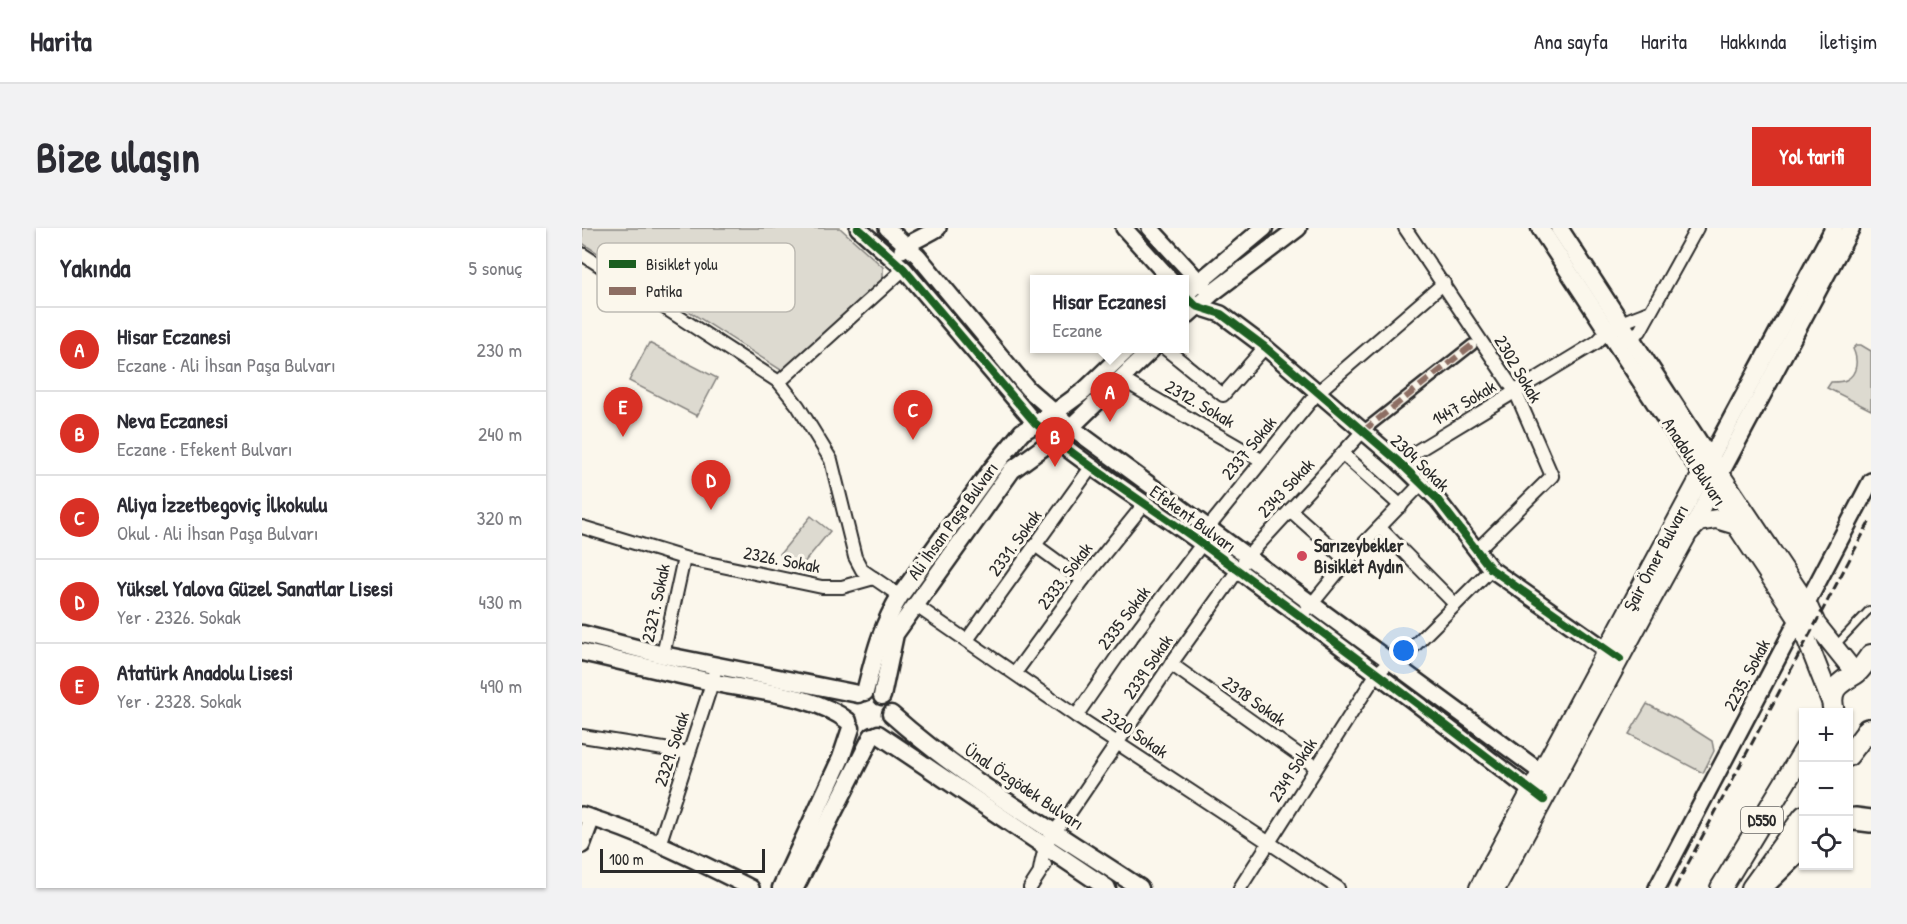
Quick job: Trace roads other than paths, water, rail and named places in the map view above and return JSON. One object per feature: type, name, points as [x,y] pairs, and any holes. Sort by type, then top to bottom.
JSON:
[{"type":"highway","points":[[1831,708],[1833,695],[1841,681],[1863,674],[1871,655]]},
{"type":"highway","points":[[1853,748],[1864,730]]},
{"type":"highway","name":"D550","points":[[1721,888],[1799,758]]},
{"type":"highway","points":[[1853,819],[1871,821]]},
{"type":"highway","name":"D550","points":[[1752,888],[1799,822]]},
{"type":"highway","points":[[1760,888],[1799,849]]},
{"type":"main road","points":[[1189,301],[1199,282],[1264,228]]},
{"type":"main road","name":"Anadolu Bulvarı","points":[[1540,228],[1608,332],[1623,341],[1688,425],[1711,474]]},
{"type":"main road","name":"Anadolu Bulvarı","points":[[1559,228],[1608,332]]},
{"type":"main road","name":"Şair Ömer Bulvarı","points":[[1711,474],[1731,421],[1834,228]]},
{"type":"main road","name":"Şair Ömer Bulvarı","points":[[1479,888],[1548,777],[1711,474],[1851,228]]},
{"type":"main road","points":[[1189,303],[1211,294],[1287,231]]},
{"type":"main road","name":"Anadolu Bulvarı","points":[[1623,341],[1803,612],[1830,708]]},
{"type":"main road","name":"Ali İhsan Paşa Bulvarı","points":[[862,693],[889,614],[991,470],[1022,432],[1054,413],[1084,391],[1123,353]]},
{"type":"main road","name":"Ali İhsan Paşa Bulvarı","points":[[882,696],[895,634],[1012,470],[1071,427],[1147,353]]},
{"type":"main road","points":[[1688,425],[1703,431],[1713,431],[1731,421]]},
{"type":"main road","points":[[1688,533],[1699,522],[1716,519],[1736,525]]},
{"type":"main road","name":"Anadolu Bulvarı","points":[[1736,525],[1803,612],[1834,647],[1863,674]]},
{"type":"main road","name":"Şair Ömer Bulvarı","points":[[1613,655],[1688,533]]},
{"type":"main road","points":[[582,634],[716,666],[862,693],[872,692],[882,696],[891,714],[888,724],[875,735],[795,888]]},
{"type":"main road","points":[[582,652],[816,703],[836,712],[857,733],[875,735],[1107,888]]},
{"type":"main road","points":[[781,888],[842,758],[850,724],[848,706],[862,693]]},
{"type":"main road","name":"Ünal Özgödek Bulvarı","points":[[891,714],[919,739],[996,794],[1140,888]]},
{"type":"main road","name":"Şair Ömer Bulvarı","points":[[1497,888],[1537,795]]},
{"type":"street","name":"Efekent Bulvarı","points":[[858,228],[899,264],[1035,423],[1055,440],[1238,570],[1537,795]]},
{"type":"street","name":"Efekent Bulvarı","points":[[887,228],[912,251],[1028,389],[1054,413],[1389,663],[1548,777]]},
{"type":"street","points":[[1124,228],[1167,275]]},
{"type":"street","points":[[1149,228],[1211,294],[1221,314]]},
{"type":"street","name":"2302 Sokak","points":[[1405,228],[1516,393],[1552,476],[1476,550]]},
{"type":"street","points":[[1623,341],[1640,331],[1697,228]]},
{"type":"street","points":[[779,382],[933,232]]},
{"type":"street","points":[[582,254],[597,264]]},
{"type":"street","name":"2337 Sokak","points":[[1208,528],[1318,392],[1443,284]]},
{"type":"street","points":[[1189,303],[1221,314]]},
{"type":"street","points":[[671,312],[779,382],[798,406],[831,460],[855,557],[862,570],[900,596]]},
{"type":"street","name":"1447 Sokak","points":[[1399,462],[1516,393],[1608,332],[1650,312]]},
{"type":"street","name":"2304 Sokak","points":[[1221,314],[1318,392],[1422,483],[1437,498],[1491,569],[1613,655]]},
{"type":"street","points":[[1363,432],[1472,345]]},
{"type":"street","points":[[1172,353],[1223,395],[1264,347]]},
{"type":"street","name":"2312. Sokak","points":[[1121,379],[1261,460]]},
{"type":"street","name":"2343 Sokak","points":[[1238,570],[1248,556],[1363,432]]},
{"type":"street","points":[[1343,454],[1401,506]]},
{"type":"street","name":"2331. Sokak","points":[[967,640],[1092,466]]},
{"type":"street","name":"Anadolu Bulvarı","points":[[1711,474],[1736,525]]},
{"type":"street","name":"Şair Ömer Bulvarı","points":[[1688,533],[1711,474]]},
{"type":"street","name":"2235. Sokak","points":[[1656,888],[1871,481]]},
{"type":"street","points":[[1300,617],[1347,561],[1422,483]]},
{"type":"street","name":"2333. Sokak","points":[[1015,673],[1083,580],[1145,503]]},
{"type":"street","points":[[1290,510],[1347,561]]},
{"type":"street","name":"2326. Sokak","points":[[582,527],[684,558],[822,587],[842,587],[873,579]]},
{"type":"street","points":[[1380,528],[1455,604]]},
{"type":"street","name":"2335 Sokak","points":[[1076,716],[1119,654],[1202,544]]},
{"type":"street","points":[[1035,545],[1083,580]]},
{"type":"street","name":"2327. Sokak","points":[[663,655],[684,558]]},
{"type":"street","name":"2349 Sokak","points":[[1240,888],[1377,673],[1389,663],[1401,659],[1491,569]]},
{"type":"street","name":"2339 Sokak","points":[[1059,835],[1069,814],[1238,570]]},
{"type":"street","name":"2320 Sokak","points":[[915,605],[1076,716],[1338,888]]},
{"type":"street","name":"2318 Sokak","points":[[1171,664],[1316,767]]},
{"type":"street","name":"2329. Sokak","points":[[660,843],[716,666]]},
{"type":"street","points":[[582,736],[689,753]]},
{"type":"street","points":[[582,845],[587,816],[660,843],[751,888]]},
{"type":"street","points":[[1030,888],[1059,835]]},
{"type":"lane","points":[[1834,647],[1870,611]]},
{"type":"railway","points":[[1675,888],[1871,519]]},
{"type":"place","name":"Hisar Eczanesi","points":[[1110,422]]},
{"type":"place","name":"Atatürk Anadolu Lisesi","points":[[623,437]]},
{"type":"place","name":"Aliya İzzetbegoviç İlkokulu","points":[[913,440]]},
{"type":"place","name":"Neva Eczanesi","points":[[1055,467]]},
{"type":"place","name":"Yüksel Yalova Güzel Sanatlar Lisesi","points":[[711,510]]},
{"type":"place","name":"Sarızeybekler Bisiklet Aydın","points":[[1302,556]]}]
